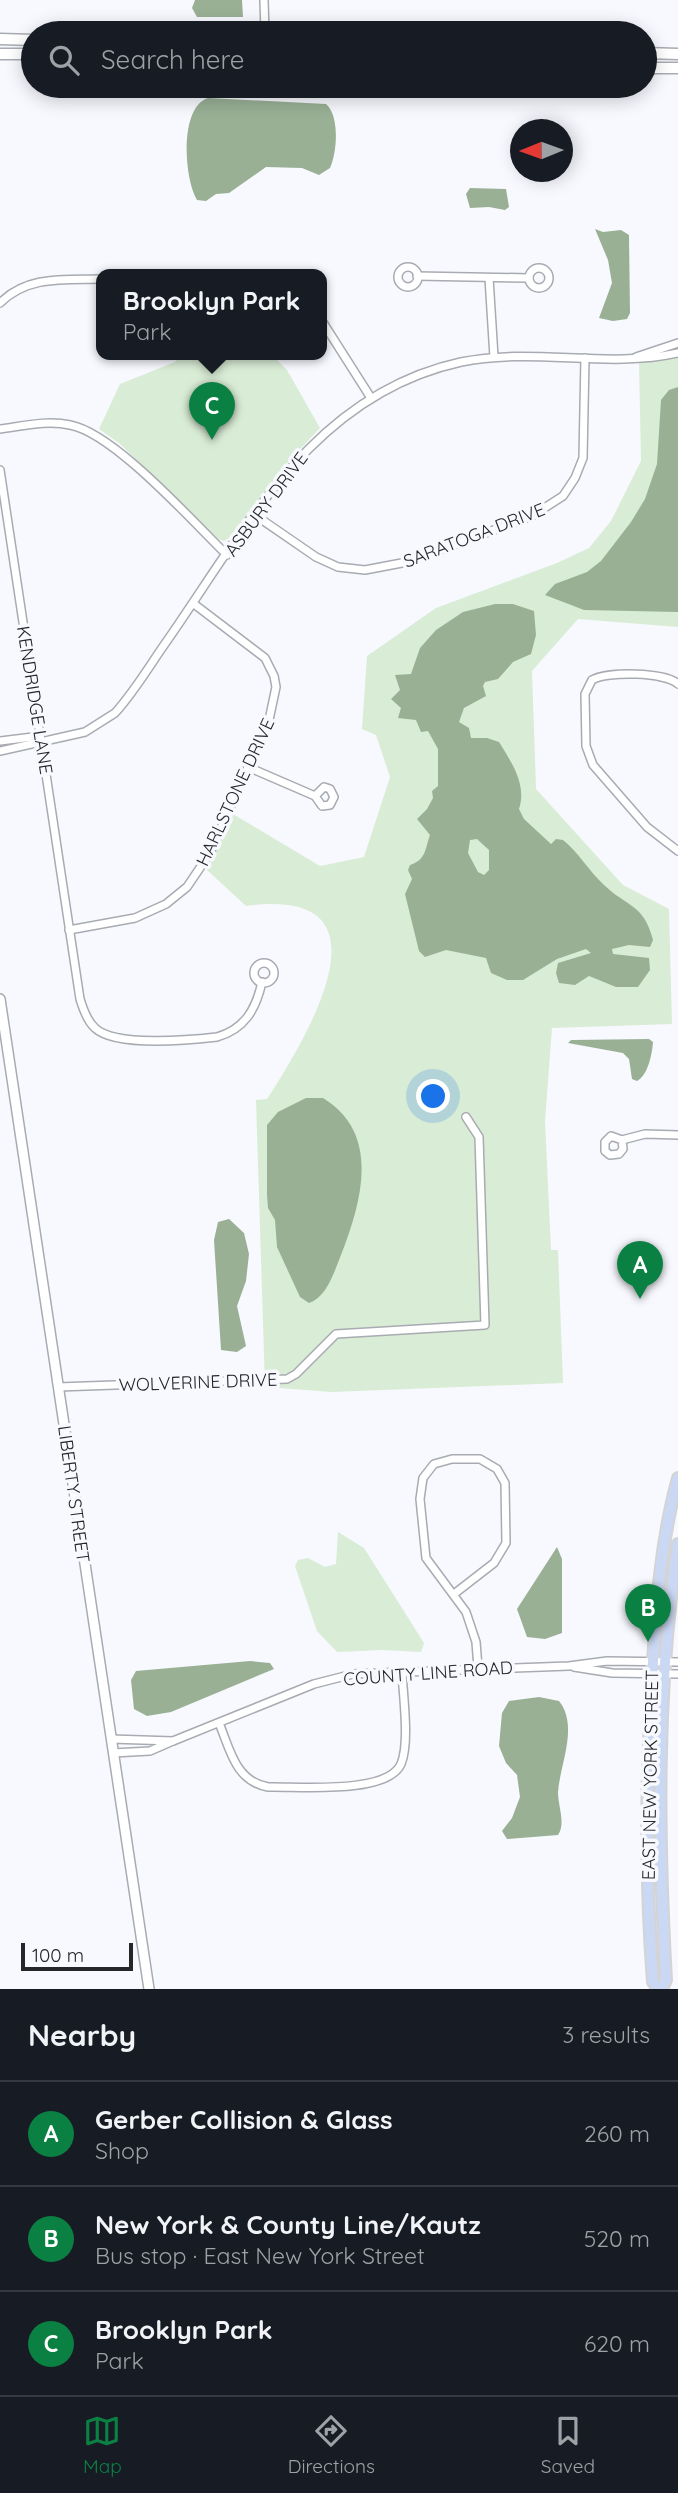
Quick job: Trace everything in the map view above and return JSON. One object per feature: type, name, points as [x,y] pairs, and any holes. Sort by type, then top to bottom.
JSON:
[{"type":"main road","points":[[0,39],[21,40]]},
{"type":"main road","points":[[657,53],[678,54]]},
{"type":"main road","points":[[0,54],[21,54]]},
{"type":"main road","points":[[657,68],[678,68]]},
{"type":"main road","name":"EAST NEW YORK STREET","points":[[678,1478],[663,1549],[652,1673],[647,1889],[653,1982],[660,1989],[666,1980],[661,1833],[678,1544]]},
{"type":"street","points":[[264,0],[265,21]]},
{"type":"street","points":[[417,276],[529,278]]},
{"type":"street","points":[[489,278],[494,357]]},
{"type":"street","points":[[0,303],[18,289],[33,282],[96,279]]},
{"type":"street","points":[[327,329],[371,398]]},
{"type":"street","name":"ASBURY DRIVE","points":[[635,357],[678,343]]},
{"type":"street","name":"ASBURY DRIVE","points":[[0,751],[33,746],[41,741],[85,732],[115,713],[302,453],[331,426],[371,398],[426,372],[494,357],[647,359],[678,353]]},
{"type":"street","name":"SARATOGA DRIVE","points":[[255,515],[316,558],[338,567],[365,570],[407,562],[532,516],[563,496],[583,458],[584,358]]},
{"type":"street","points":[[0,429],[58,423],[95,434],[120,452],[227,555]]},
{"type":"street","name":"KENDRIDGE LANE","points":[[0,470],[83,1008],[95,1028],[113,1037],[210,1038],[232,1032],[255,1006],[262,982]]},
{"type":"street","name":"HARLSTONE DRIVE","points":[[69,930],[135,918],[166,904],[187,887],[205,862],[273,708],[274,676],[256,648],[194,604]]},
{"type":"street","points":[[678,684],[659,676],[606,675],[592,680],[585,695],[586,746],[593,765],[647,827],[678,851]]},
{"type":"street","name":"ASBURY DRIVE","points":[[0,741],[33,737],[41,741]]},
{"type":"street","points":[[248,767],[315,796]]},
{"type":"street","name":"LIBERTY STREET","points":[[0,999],[5,1064],[58,1387],[149,1989]]},
{"type":"street","name":"WOLVERINE DRIVE","points":[[58,1387],[287,1379],[296,1374],[336,1334],[485,1325],[479,1137],[466,1117]]},
{"type":"street","points":[[622,1140],[645,1134],[678,1135]]},
{"type":"street","points":[[454,1594],[494,1563],[506,1543],[505,1483],[497,1469],[480,1459],[442,1460],[428,1471],[421,1486],[423,1549],[429,1564],[454,1594],[474,1634],[478,1668]]},
{"type":"street","name":"COUNTY LINE ROAD","points":[[113,1753],[150,1751],[314,1684],[353,1674],[569,1666],[607,1661],[672,1662]]},
{"type":"street","name":"COUNTY LINE ROAD","points":[[569,1666],[612,1673],[672,1674]]},
{"type":"street","points":[[219,1723],[238,1770],[251,1783],[268,1787],[379,1782],[397,1770],[403,1756],[402,1672]]},
{"type":"street","name":"COUNTY LINE ROAD","points":[[111,1739],[173,1741]]},
{"type":"shaded area","points":[[195,0],[242,0],[243,17],[197,17],[192,8]]},
{"type":"shaded area","points":[[208,98],[326,104],[334,117],[336,135],[330,168],[319,175],[302,168],[266,167],[229,193],[216,194],[206,201],[197,200],[187,161],[188,129],[199,104]]},
{"type":"shaded area","points":[[470,188],[506,189],[509,207],[505,210],[470,208],[466,194]]},
{"type":"shaded area","points":[[595,229],[603,232],[621,230],[629,235],[630,313],[627,319],[613,321],[599,318],[612,283],[608,260]]},
{"type":"shaded area","points":[[678,357],[678,627],[578,619],[532,671],[536,789],[623,885],[669,909],[672,1024],[552,1028],[545,1121],[551,1250],[558,1250],[563,1383],[332,1392],[265,1387],[256,1100],[267,1099],[303,1039],[319,1005],[329,971],[331,941],[320,918],[293,906],[246,906],[207,870],[233,814],[320,866],[364,857],[390,777],[376,735],[362,729],[367,656],[436,608],[557,563],[589,548],[611,521],[641,461],[639,362]]},
{"type":"shaded area","points":[[277,360],[287,370],[320,428],[279,472],[236,534],[224,541],[218,539],[119,443],[99,429],[120,384],[175,362]]},
{"type":"shaded area","points":[[678,387],[678,612],[584,610],[545,595],[555,584],[587,572],[601,561],[631,522],[645,499],[657,464],[661,400],[669,390]]},
{"type":"shaded area","points":[[495,604],[513,604],[534,611],[536,635],[531,654],[513,662],[498,679],[485,682],[483,686],[486,696],[464,708],[459,722],[469,728],[471,738],[487,738],[499,742],[520,783],[519,809],[524,819],[551,844],[556,839],[563,840],[604,885],[634,907],[645,919],[653,940],[650,947],[629,945],[612,949],[613,954],[649,958],[650,970],[638,987],[616,987],[589,976],[575,985],[559,983],[556,973],[558,963],[591,953],[586,949],[557,959],[523,980],[507,980],[491,973],[486,958],[446,950],[425,957],[419,951],[405,894],[412,879],[408,870],[410,865],[422,857],[430,835],[417,819],[427,809],[433,798],[432,791],[438,786],[438,749],[428,731],[421,732],[416,720],[398,718],[401,708],[391,699],[400,690],[395,675],[411,674],[420,648],[436,630],[463,612]],"holes":[[[477,839],[489,850],[489,870],[484,875],[478,872],[468,853],[470,840]]]},
{"type":"shaded area","points":[[649,1039],[653,1042],[647,1069],[637,1081],[632,1079],[629,1059],[623,1053],[568,1043],[571,1040]]},
{"type":"shaded area","points":[[306,1098],[323,1098],[342,1113],[354,1130],[362,1170],[355,1214],[336,1269],[325,1290],[309,1303],[300,1297],[277,1247],[275,1220],[268,1208],[267,1195],[267,1125],[278,1112]]},
{"type":"shaded area","points":[[229,1219],[244,1233],[249,1254],[246,1281],[237,1306],[246,1346],[237,1352],[221,1350],[214,1240],[218,1222]]},
{"type":"shaded area","points":[[338,1532],[364,1548],[424,1643],[421,1652],[337,1652],[317,1631],[295,1566],[298,1560],[308,1558],[325,1567],[336,1564]]},
{"type":"shaded area","points":[[557,1547],[562,1559],[562,1633],[545,1639],[527,1637],[517,1609]]},
{"type":"shaded area","points":[[250,1661],[270,1663],[274,1669],[171,1712],[147,1716],[134,1709],[131,1680],[136,1671]]},
{"type":"shaded area","points":[[539,1697],[559,1701],[568,1722],[567,1745],[558,1792],[562,1820],[560,1831],[558,1835],[507,1839],[502,1831],[512,1818],[520,1797],[517,1775],[506,1763],[499,1746],[502,1713],[509,1701]]},
{"type":"place","name":"Brooklyn Park","points":[[212,440]]},
{"type":"place","name":"Gerber Collision & Glass","points":[[640,1299]]},
{"type":"place","name":"New York & County Line/Kautz","points":[[648,1642]]}]
